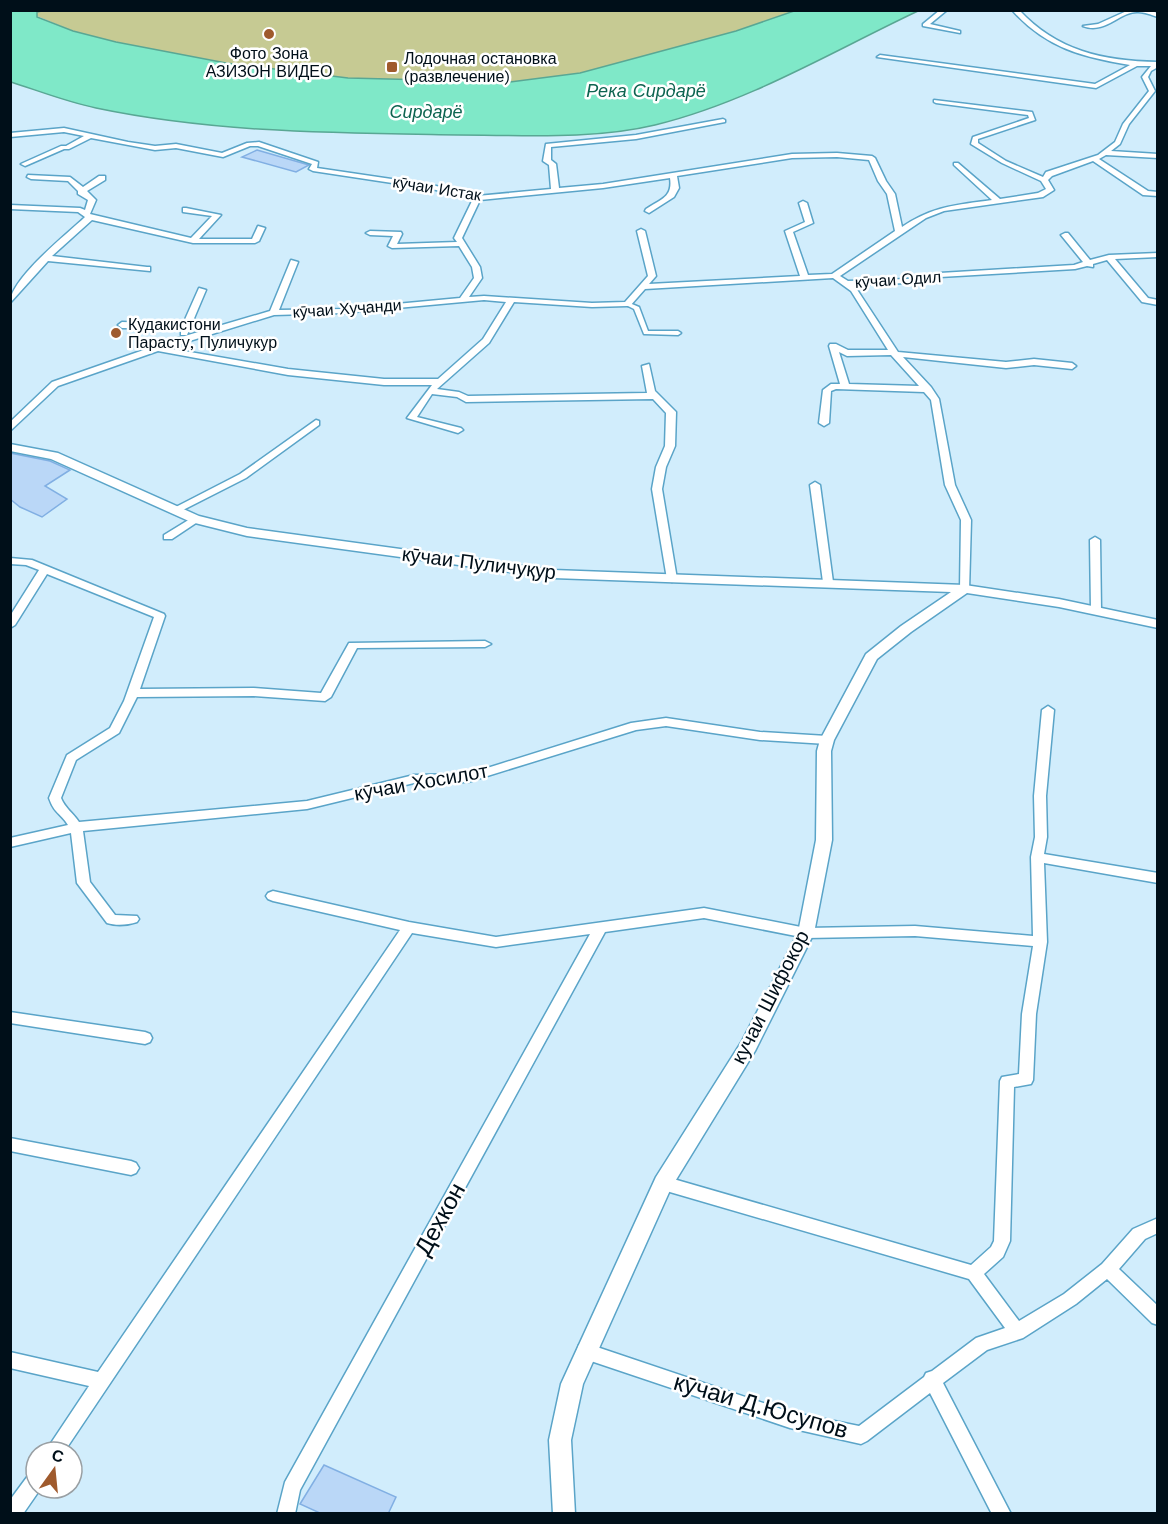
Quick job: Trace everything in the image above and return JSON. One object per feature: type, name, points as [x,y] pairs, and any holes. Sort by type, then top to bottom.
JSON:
[{"type":"street","points":[[944,10],[926,25],[958,32]]},
{"type":"street","points":[[1015,10],[1028,24],[1076,54],[1136,64],[1157,64]]},
{"type":"street","points":[[1086,26],[1099,26],[1136,10],[1158,15]]},
{"type":"street","points":[[880,57],[1095,86],[1136,64]]},
{"type":"street","points":[[936,101],[1030,113],[1033,119],[975,138],[975,144],[1004,162],[1044,180],[1049,174],[1093,158],[1118,143],[1126,124],[1152,91],[1145,77],[1157,64]]},
{"type":"street","points":[[1149,85],[1158,86]]},
{"type":"street","points":[[555,189],[552,164],[548,161],[548,145],[593,143],[654,133],[667,135],[723,120]]},
{"type":"street","name":"кӯчаи Истак","points":[[10,135],[63,130],[128,144],[155,148],[176,146],[223,154],[249,144],[260,144],[316,164],[313,169],[432,188],[477,198],[673,176],[792,156],[837,155],[872,158],[882,181],[891,194],[899,231]]},
{"type":"street","points":[[25,164],[63,147],[67,148],[92,135]]},
{"type":"street","points":[[1104,153],[1158,156]]},
{"type":"street","points":[[1093,158],[1146,194],[1158,194]]},
{"type":"street","points":[[956,164],[998,201]]},
{"type":"street","points":[[649,211],[675,188],[673,176]]},
{"type":"street","points":[[10,301],[37,266],[89,215],[92,200],[81,192],[70,179],[31,177]]},
{"type":"street","points":[[81,192],[102,178]]},
{"type":"street","name":"кӯчаи Одил","points":[[1044,180],[1050,190],[1040,195],[943,209],[923,216],[834,276],[846,283],[907,281],[940,275],[1090,265],[1095,260],[1109,257],[1158,255]]},
{"type":"street","points":[[464,300],[478,279],[476,267],[458,238],[477,198]]},
{"type":"street","points":[[803,203],[809,223],[789,231],[805,278]]},
{"type":"street","points":[[10,207],[80,210],[89,215],[193,241],[255,241],[261,228]]},
{"type":"street","points":[[186,210],[217,214],[193,241]]},
{"type":"street","points":[[641,231],[652,276],[627,304],[637,308],[646,333],[678,333]]},
{"type":"street","points":[[370,233],[398,234],[392,246],[461,244]]},
{"type":"street","points":[[1065,235],[1090,265]]},
{"type":"street","points":[[1109,257],[1145,300],[1158,303]]},
{"type":"street","points":[[46,258],[147,269]]},
{"type":"street","points":[[274,313],[294,262]]},
{"type":"street","points":[[642,287],[834,276]]},
{"type":"street","points":[[846,283],[854,289],[895,353],[935,399],[950,485],[966,520],[965,589]]},
{"type":"street","points":[[181,340],[202,291]]},
{"type":"street","name":"кӯчаи Хуҷанди","points":[[10,428],[55,384],[161,349],[181,340],[274,313],[343,311],[464,300],[627,304]]},
{"type":"street","points":[[458,430],[412,418],[430,391],[486,341],[512,300]]},
{"type":"street","points":[[122,325],[187,327]]},
{"type":"street","points":[[845,386],[832,346],[847,353],[895,353],[1006,365],[1034,362],[1072,366]]},
{"type":"street","points":[[161,349],[288,372],[384,382],[440,381]]},
{"type":"street","points":[[646,366],[653,396],[671,412],[670,446],[661,467],[657,489],[672,579]]},
{"type":"street","points":[[824,423],[827,390],[834,386],[928,389]]},
{"type":"street","points":[[430,391],[466,399],[653,396]]},
{"type":"street","points":[[175,510],[243,476],[316,423]]},
{"type":"street","name":"кӯчаи Пуличуқур","points":[[10,447],[54,456],[195,519],[247,532],[553,573],[965,589],[1158,624]]},
{"type":"street","points":[[815,484],[828,582]]},
{"type":"street","points":[[168,537],[195,519]]},
{"type":"street","points":[[1095,540],[1096,611]]},
{"type":"street","points":[[10,561],[28,562],[160,616],[133,693],[115,730],[71,758],[55,798],[59,809],[68,815],[76,827],[84,883],[112,920],[132,919]]},
{"type":"street","points":[[10,625],[45,569]]},
{"type":"street","name":"кучаи Шифокор","points":[[564,1514],[560,1440],[572,1384],[585,1351],[663,1183],[749,1046],[806,933],[824,840],[824,751],[827,740],[871,657],[906,629],[965,589]]},
{"type":"street","points":[[133,693],[254,692],[325,697],[353,645],[484,644]]},
{"type":"street","points":[[974,1273],[997,1252],[1002,1241],[1007,1081],[1026,1080],[1029,1014],[1040,942],[1037,857],[1041,837],[1040,796],[1048,710]]},
{"type":"street","name":"кӯчаи Хосилот","points":[[10,843],[76,827],[307,805],[414,779],[468,778],[635,726],[666,722],[760,735],[827,740]]},
{"type":"street","points":[[1037,857],[1158,878]]},
{"type":"street","points":[[273,896],[409,927],[496,942],[704,913],[806,933],[915,931],[1040,942]]},
{"type":"street","points":[[62,1440],[409,927]]},
{"type":"street","name":"Дехкон","points":[[286,1514],[291,1488],[601,927]]},
{"type":"street","points":[[10,1017],[145,1038]]},
{"type":"street","points":[[10,1144],[131,1168]]},
{"type":"street","points":[[663,1183],[974,1273],[1017,1332]]},
{"type":"street","name":"кӯчаи Д.Юсупов","points":[[585,1351],[790,1420],[861,1435],[932,1379],[982,1344],[1017,1332],[1070,1299],[1108,1269],[1139,1234],[1158,1225]]},
{"type":"street","points":[[1108,1269],[1158,1318]]},
{"type":"street","points":[[10,1360],[103,1381]]},
{"type":"street","points":[[932,1379],[1002,1514]]},
{"type":"street","points":[[12,1514],[24,1496]]},
{"type":"shaded area","points":[[42,10],[794,11],[736,31],[580,73],[510,82],[348,78],[226,63],[116,42],[73,31],[37,16],[37,12]]},
{"type":"water","name":"Река Сирдарё","points":[[10,11],[42,11],[37,12],[37,17],[73,31],[116,42],[226,63],[348,78],[510,82],[580,73],[736,31],[794,11],[918,11],[757,90],[690,115],[631,130],[582,135],[532,136],[367,133],[231,127],[141,116],[85,106],[11,82]]},
{"type":"building","points":[[257,150],[309,165],[296,172],[242,157]]},
{"type":"building","points":[[10,453],[50,461],[70,470],[45,486],[67,499],[42,517],[20,507],[10,499]]},
{"type":"building","points":[[324,1465],[396,1497],[388,1514],[322,1514],[300,1504]]},
{"type":"place","name":"Фото Зона АЗИЗОН ВИДЕО","points":[[269,34]]},
{"type":"place","name":"Лодочная остановка (развлечение)","points":[[392,67]]},
{"type":"place","name":"Кудакистони Парасту, Пуличукур","points":[[116,333]]},
{"type":"water label","name":"Сирдарё","points":[[426,112]]}]
